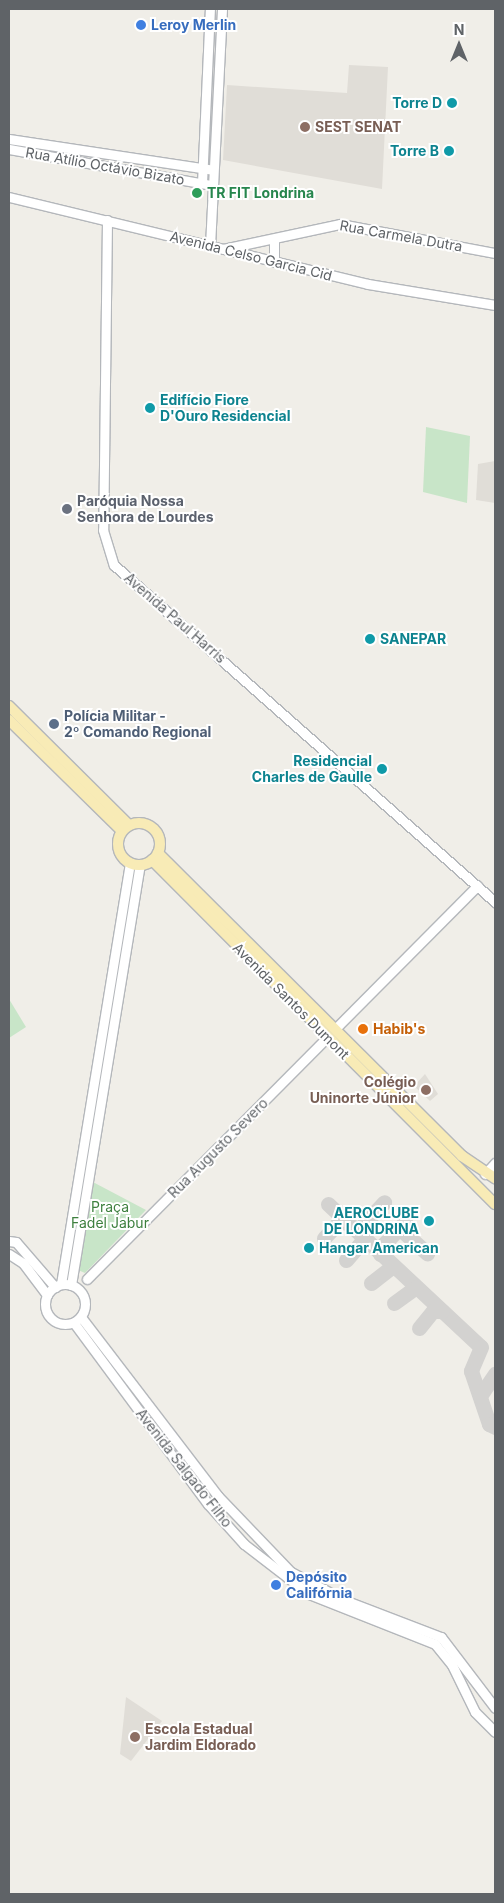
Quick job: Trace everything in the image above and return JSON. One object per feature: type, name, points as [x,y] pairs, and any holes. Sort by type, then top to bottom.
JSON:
[{"type":"main road","points":[[9,706],[126,828]]},
{"type":"main road","points":[[9,720],[126,828]]},
{"type":"main road","points":[[142,823],[152,828],[159,839],[155,856],[135,864],[118,850],[126,828],[142,823]]},
{"type":"main road","name":"Avenida Santos Dumont","points":[[155,856],[483,1173],[495,1179]]},
{"type":"main road","name":"Avenida Santos Dumont","points":[[155,856],[327,1037],[495,1204]]},
{"type":"main road","points":[[460,1169],[476,1177],[483,1173]]},
{"type":"main road","points":[[488,1195],[495,1179]]},
{"type":"street","points":[[202,183],[210,9]]},
{"type":"street","points":[[214,248],[212,185],[222,9]]},
{"type":"street","points":[[9,139],[213,170]]},
{"type":"street","name":"Rua Atílio Octávio Bizato","points":[[9,149],[212,185]]},
{"type":"street","name":"Avenida Celso Garcia Cid","points":[[9,197],[368,284],[495,305]]},
{"type":"street","name":"Avenida Paul Harris","points":[[108,220],[102,530],[114,565],[495,902]]},
{"type":"street","name":"Rua Carmela Dutra","points":[[214,248],[256,244],[340,224],[495,252]]},
{"type":"street","points":[[274,240],[274,262]]},
{"type":"street","points":[[252,257],[256,244]]},
{"type":"street","points":[[66,1286],[123,903],[135,864]]},
{"type":"street","points":[[66,1286],[134,905],[135,864]]},
{"type":"street","points":[[335,1029],[477,886]]},
{"type":"street","points":[[123,903],[134,905]]},
{"type":"street","name":"Rua Augusto Severo","points":[[88,1279],[327,1037]]},
{"type":"street","points":[[483,1173],[495,1163]]},
{"type":"street","points":[[9,1241],[21,1246],[85,1302],[77,1320],[53,1321],[45,1311],[47,1295],[23,1263],[9,1254]]},
{"type":"street","points":[[47,1295],[66,1286]]},
{"type":"street","name":"Avenida Salgado Filho","points":[[77,1320],[152,1411],[218,1496],[291,1572],[344,1600],[441,1637],[493,1705]]},
{"type":"street","name":"Avenida Salgado Filho","points":[[77,1320],[144,1418],[208,1504],[264,1563],[338,1608],[435,1644],[452,1665],[475,1712],[495,1732]]},
{"type":"street","points":[[144,1418],[152,1411]]},
{"type":"street","points":[[475,1712],[493,1705]]},
{"type":"shaded area","name":"SEST SENAT","points":[[349,65],[388,67],[382,189],[223,160],[227,85],[347,93]]},
{"type":"shaded area","points":[[495,461],[495,503],[476,500],[478,464]]},
{"type":"shaded area","name":"Colégio Uninorte Júnior","points":[[425,1074],[438,1094],[430,1101],[414,1086]]},
{"type":"shaded area","name":"Escola Estadual Jardim Eldorado","points":[[126,1697],[162,1721],[131,1761],[120,1754]]},
{"type":"green space","points":[[426,427],[470,436],[467,503],[423,492]]},
{"type":"green space","points":[[9,999],[26,1027],[9,1038]]},
{"type":"green space","name":"Praça Fadel Jabur","points":[[91,1181],[146,1210],[85,1273],[78,1270]]},
{"type":"taxiway","points":[[361,1236],[361,1227],[384,1202]]},
{"type":"taxiway","points":[[328,1204],[481,1347],[471,1371],[489,1424],[495,1427]]},
{"type":"taxiway","points":[[324,1238],[339,1222],[347,1223]]},
{"type":"taxiway","points":[[380,1254],[381,1247],[405,1222]]},
{"type":"taxiway","points":[[399,1228],[427,1253]]},
{"type":"taxiway","points":[[346,1260],[359,1245],[369,1243]]},
{"type":"taxiway","points":[[371,1283],[393,1266]]},
{"type":"taxiway","points":[[394,1303],[416,1287]]},
{"type":"taxiway","points":[[419,1328],[433,1311],[442,1311]]},
{"type":"taxiway","points":[[480,1396],[495,1374]]},
{"type":"place","name":"Leroy Merlin","points":[[141,25]]},
{"type":"place","name":"Torre D","points":[[452,103]]},
{"type":"place","name":"SEST SENAT","points":[[305,127]]},
{"type":"place","name":"Torre B","points":[[449,151]]},
{"type":"place","name":"TR FIT Londrina","points":[[197,193]]},
{"type":"place","name":"Edifício Fiore D'Ouro Residencial","points":[[150,408]]},
{"type":"place","name":"Paróquia Nossa Senhora de Lourdes","points":[[67,509]]},
{"type":"place","name":"SANEPAR","points":[[370,639]]},
{"type":"place","name":"Polícia Militar - 2º Comando Regional","points":[[54,724]]},
{"type":"place","name":"Residencial Charles de Gaulle","points":[[382,769]]},
{"type":"place","name":"Habib's","points":[[363,1029]]},
{"type":"place","name":"Colégio Uninorte Júnior","points":[[426,1090]]},
{"type":"place","name":"AEROCLUBE DE LONDRINA","points":[[429,1221]]},
{"type":"place","name":"Hangar American","points":[[309,1248]]},
{"type":"place","name":"Depósito Califórnia","points":[[276,1585]]},
{"type":"place","name":"Escola Estadual Jardim Eldorado","points":[[135,1737]]}]
